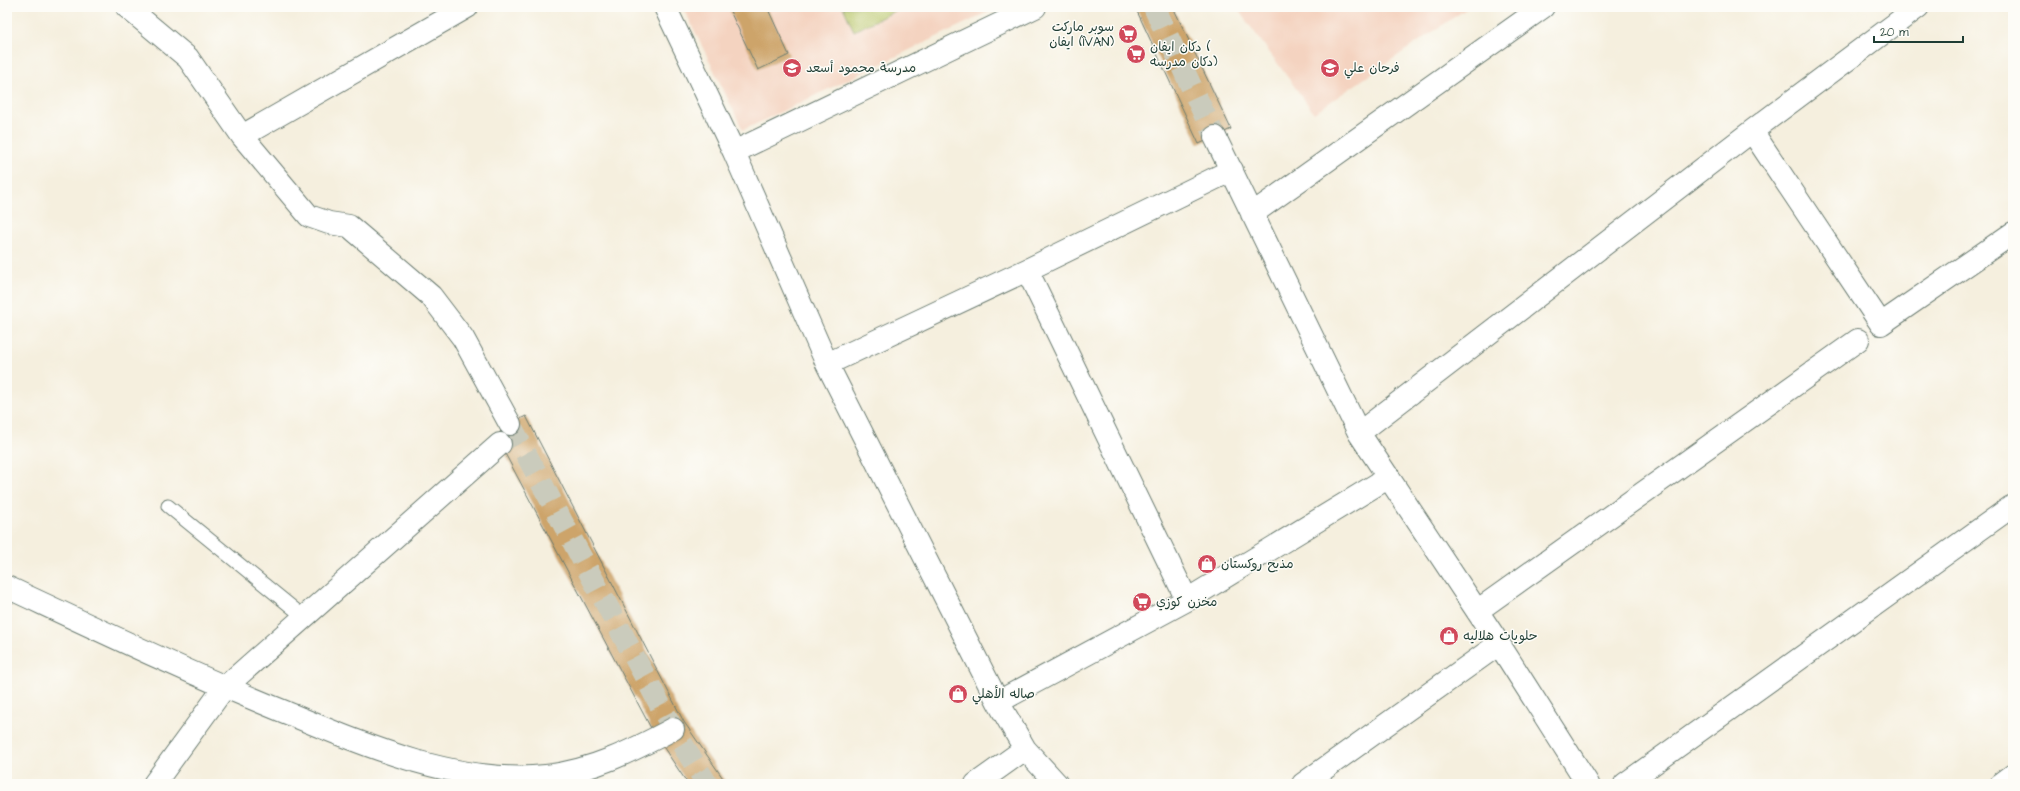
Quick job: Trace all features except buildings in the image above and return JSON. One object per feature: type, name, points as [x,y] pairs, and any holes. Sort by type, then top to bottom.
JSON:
[{"type":"street","points":[[127,7],[188,58],[242,136],[309,216],[329,223],[349,226],[431,296],[463,338],[510,424]]},
{"type":"street","points":[[242,136],[467,7]]},
{"type":"street","points":[[665,7],[734,152],[827,364],[998,702],[1025,749],[1057,784]]},
{"type":"street","points":[[734,152],[1035,7]]},
{"type":"street","points":[[1252,214],[1543,7]]},
{"type":"street","points":[[1359,433],[1752,130],[1918,7]]},
{"type":"street","points":[[1752,130],[1881,324],[2013,233]]},
{"type":"street","points":[[1215,137],[1359,433],[1499,644],[1588,784]]},
{"type":"street","points":[[827,364],[1027,270],[1232,170]]},
{"type":"street","points":[[1027,270],[1187,600]]},
{"type":"street","points":[[1477,611],[1858,340]]},
{"type":"street","points":[[154,784],[224,688],[500,444]]},
{"type":"street","points":[[998,702],[1187,600],[1389,477]]},
{"type":"street","points":[[1626,784],[2010,507],[2013,512]]},
{"type":"street","points":[[7,588],[224,688],[364,744],[439,767],[484,776],[547,776],[581,770],[608,761],[673,729]]},
{"type":"street","points":[[1303,784],[1499,644]]},
{"type":"street","points":[[976,784],[1025,749]]},
{"type":"street","points":[[2001,784],[2013,775]]},
{"type":"lane","points":[[168,506],[304,617]]},
{"type":"shaded area","name":"مدرسة محمود أسعد","points":[[683,7],[999,7],[743,130]]},
{"type":"shaded area","name":"فرحان علي","points":[[1236,7],[1469,7],[1314,113]]},
{"type":"green space","points":[[843,7],[903,7],[854,31]]},
{"type":"tunnel","points":[[1154,7],[1215,137]]},
{"type":"tunnel","points":[[510,424],[673,729],[707,784]]},
{"type":"place","name":"سوبر ماركت ايفان (ÎVAN)","points":[[1128,34]]},
{"type":"place","name":"دكان ايفان ( دكان مدرسه)","points":[[1136,54]]},
{"type":"place","name":"مدرسة محمود أسعد","points":[[792,68]]},
{"type":"place","name":"فرحان علي","points":[[1330,68]]},
{"type":"place","name":"مذبح روكستان","points":[[1207,564]]},
{"type":"place","name":"مخزن كوزي","points":[[1142,602]]},
{"type":"place","name":"حلويات هلاليه","points":[[1449,636]]},
{"type":"place","name":"صاله الأهلي","points":[[958,694]]}]
